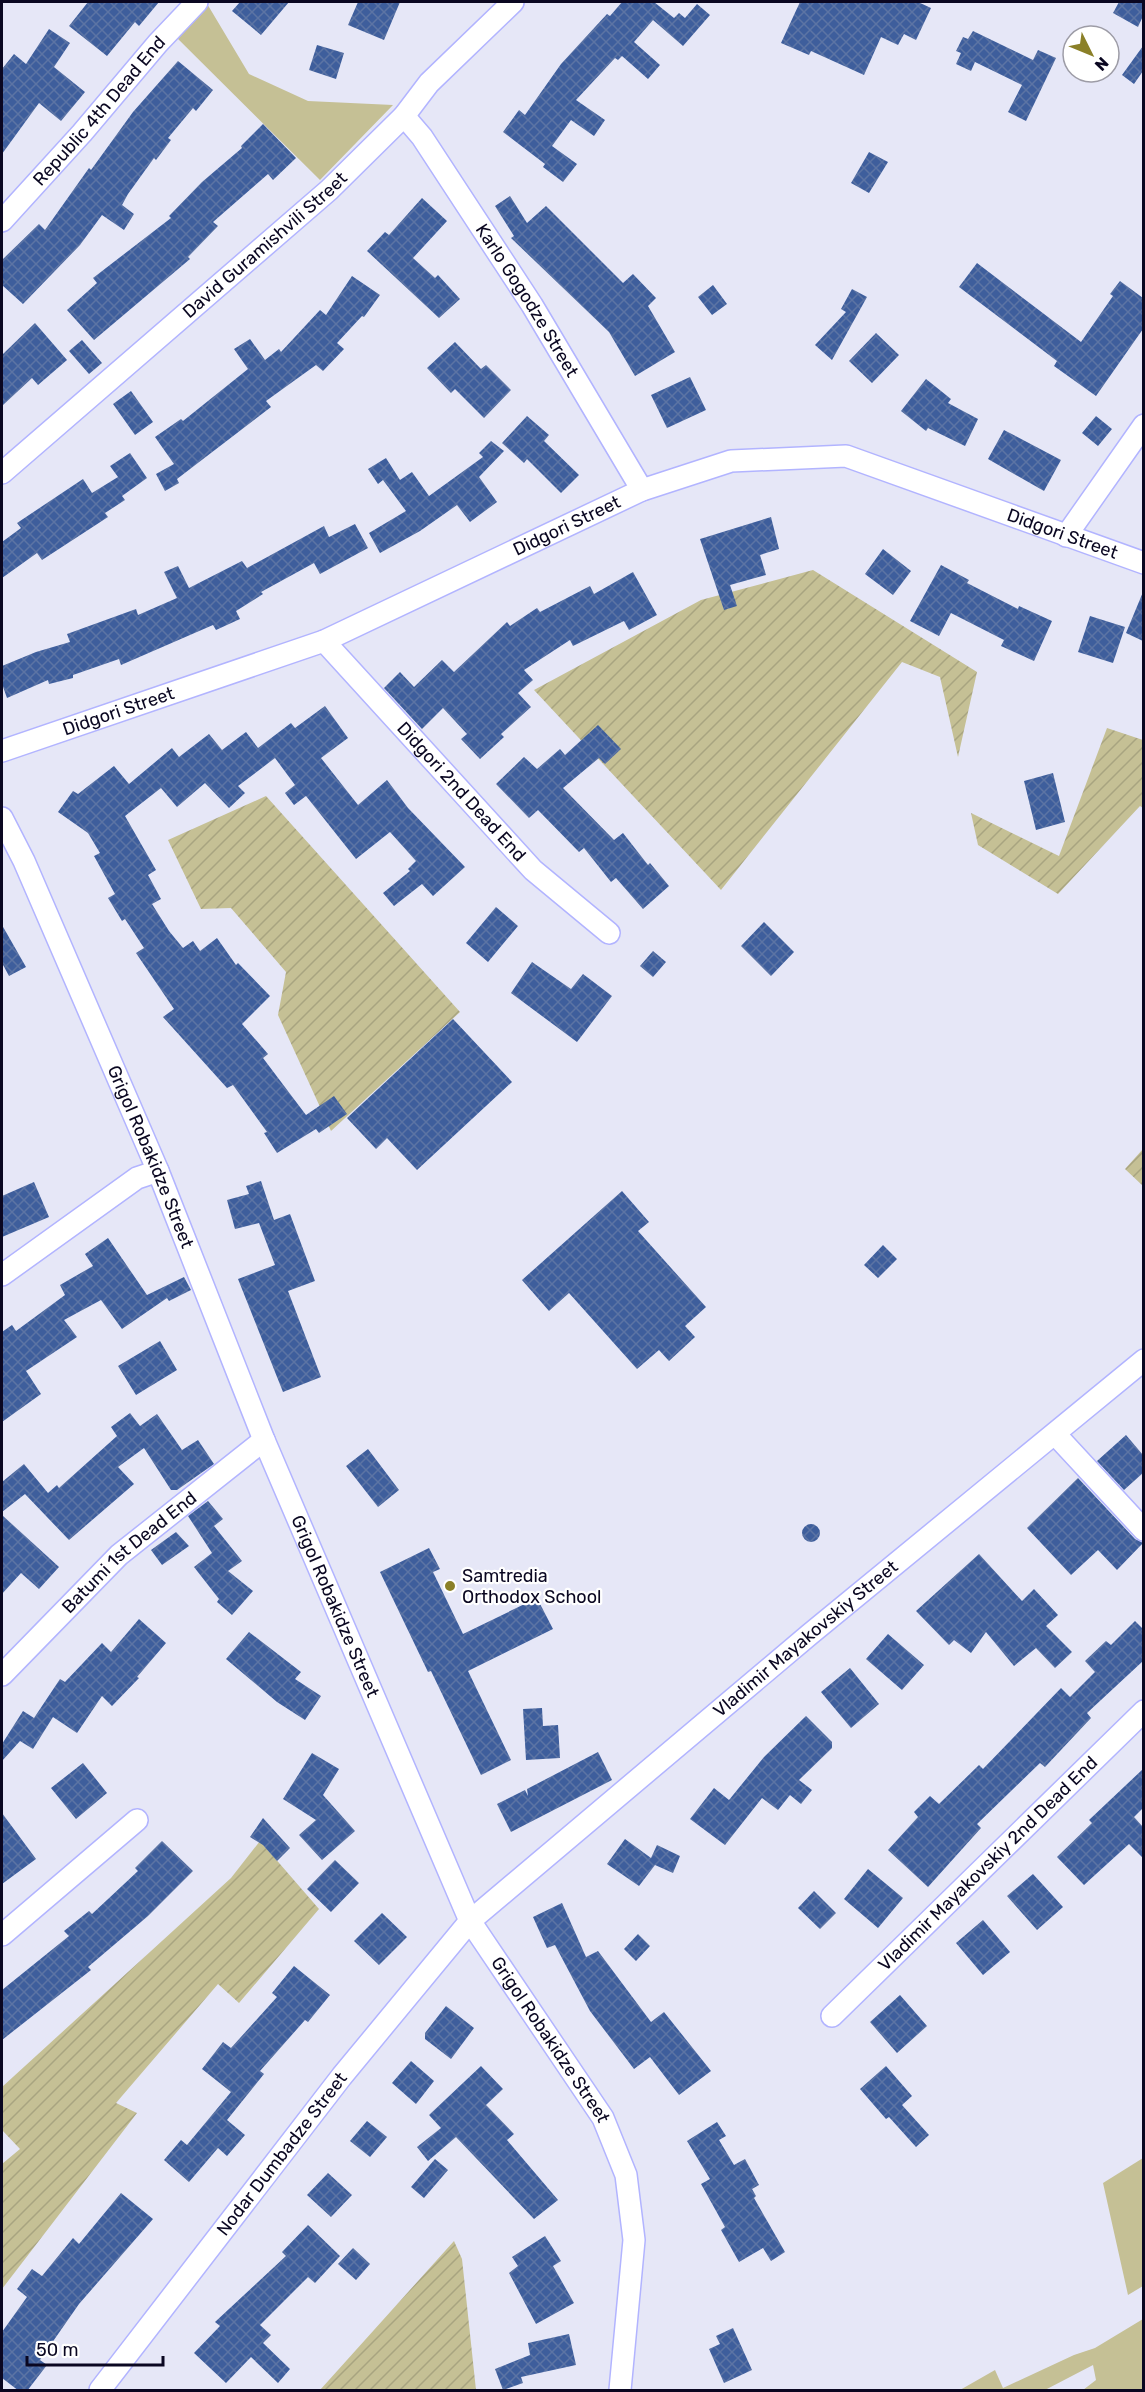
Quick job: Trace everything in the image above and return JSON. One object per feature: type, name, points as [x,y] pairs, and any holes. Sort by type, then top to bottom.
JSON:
[{"type":"street","name":"Republic 4th Dead End","points":[[2,221],[82,133],[158,42],[197,2]]},
{"type":"street","name":"David Guramishvili Street","points":[[2,473],[329,190],[404,116],[429,83],[513,2]]},
{"type":"street","name":"Karlo Gogodze Street","points":[[404,116],[422,137],[532,305],[642,490]]},
{"type":"street","points":[[1066,536],[1143,425]]},
{"type":"street","name":"Didgori Street","points":[[2,751],[324,641],[642,490],[731,461],[846,456],[1143,562]]},
{"type":"street","name":"Didgori 2nd Dead End","points":[[324,641],[533,870],[609,933]]},
{"type":"street","name":"Grigol Robakidze Street","points":[[2,818],[24,861],[158,1171],[264,1440],[470,1921],[603,2118],[626,2175],[634,2240],[620,2391]]},
{"type":"street","points":[[2,1275],[137,1178],[158,1171]]},
{"type":"street","name":"Vladimir Mayakovskiy Street","points":[[470,1921],[809,1635],[1143,1360]]},
{"type":"street","points":[[1055,1434],[1143,1530]]},
{"type":"street","name":"Batumi 1st Dead End","points":[[2,1675],[119,1555],[264,1440]]},
{"type":"street","name":"Vladimir Mayakovskiy 2nd Dead End","points":[[832,2016],[1143,1711]]},
{"type":"street","points":[[2,1935],[137,1820]]},
{"type":"street","name":"Nodar Dumbadze Street","points":[[100,2391],[342,2076],[470,1921]]},
{"type":"shaded area","points":[[181,2],[206,2],[249,74],[308,101],[393,105],[320,180],[169,30],[189,9]]},
{"type":"shaded area","points":[[813,570],[977,672],[958,757],[940,677],[902,662],[721,890],[534,690],[701,600]]},
{"type":"shaded area","points":[[1107,728],[1143,740],[1143,808],[1140,806],[1058,894],[978,845],[971,813],[1059,856]]},
{"type":"shaded area","points":[[266,796],[460,1012],[331,1131],[278,1015],[286,972],[231,908],[201,909],[168,840]]},
{"type":"shaded area","points":[[1143,1149],[1143,1186],[1125,1169]]},
{"type":"shaded area","points":[[260,1841],[319,1909],[239,2003],[218,1984],[116,2103],[137,2113],[2,2289],[2,2164],[20,2149],[2,2130],[2,2087],[231,1878]]},
{"type":"shaded area","points":[[1143,2158],[1143,2286],[1128,2295],[1103,2183]]},
{"type":"shaded area","points":[[454,2241],[462,2259],[476,2390],[320,2390]]},
{"type":"shaded area","points":[[1143,2319],[1143,2390],[1083,2390],[1096,2380],[1093,2365],[1045,2390],[960,2390],[995,2370],[1003,2388],[1074,2355],[1095,2348]]},
{"type":"building","points":[[88,2],[159,2],[139,26],[135,22],[107,56],[69,26]]},
{"type":"building","points":[[240,2],[289,2],[261,35],[232,11]]},
{"type":"building","points":[[358,2],[400,2],[384,40],[348,25]]},
{"type":"building","points":[[622,2],[654,2],[674,18],[679,13],[685,18],[697,4],[710,15],[683,46],[653,20],[634,42],[660,65],[648,79],[622,56],[618,60],[615,58],[576,100],[605,120],[594,136],[571,120],[552,146],[577,164],[563,182],[543,167],[545,164],[503,132],[519,110],[525,115],[561,64],[607,14],[610,16]]},
{"type":"building","points":[[800,2],[918,2],[931,8],[916,40],[904,34],[898,45],[881,37],[864,75],[811,51],[809,55],[781,43]]},
{"type":"building","points":[[1119,2],[1143,2],[1143,16],[1138,27],[1113,13]]},
{"type":"building","points":[[49,29],[70,43],[54,67],[85,92],[61,121],[39,103],[2,154],[2,69],[14,54],[26,64]]},
{"type":"building","points":[[973,31],[1033,60],[1038,50],[1056,58],[1026,121],[1008,112],[1022,85],[975,62],[971,71],[956,64],[961,53],[956,51],[963,37],[968,39]]},
{"type":"building","points":[[317,45],[344,53],[336,79],[309,70]]},
{"type":"building","points":[[1143,46],[1143,71],[1134,84],[1122,75]]},
{"type":"building","points":[[178,61],[213,90],[196,111],[193,108],[168,138],[171,140],[156,160],[154,158],[128,194],[122,205],[134,214],[124,230],[102,215],[80,245],[23,304],[2,285],[2,260],[39,224],[45,230],[133,112]]},
{"type":"building","points":[[263,124],[296,158],[273,180],[268,174],[213,222],[218,226],[188,257],[190,259],[94,340],[67,310],[97,283],[93,278],[171,218],[169,216],[202,182],[242,148],[241,146]]},
{"type":"building","points":[[869,152],[888,162],[869,193],[851,183]]},
{"type":"building","points":[[510,196],[527,223],[546,206],[623,283],[633,274],[656,298],[648,306],[675,352],[635,376],[609,332],[511,238],[514,236],[495,206]]},
{"type":"building","points":[[422,198],[447,221],[413,258],[435,278],[438,275],[460,299],[439,318],[367,251],[385,232],[389,235]]},
{"type":"building","points":[[977,263],[1081,342],[1113,296],[1110,294],[1120,281],[1143,298],[1143,329],[1096,396],[1054,366],[1057,361],[959,287]]},
{"type":"building","points":[[352,276],[380,295],[364,317],[362,316],[337,343],[344,349],[323,371],[316,365],[266,401],[271,407],[177,479],[179,483],[165,491],[156,474],[174,464],[155,437],[181,419],[183,421],[248,369],[234,349],[250,339],[265,360],[279,349],[281,352],[320,310],[326,315]]},
{"type":"building","points":[[713,285],[727,304],[712,315],[698,297]]},
{"type":"building","points":[[852,289],[867,297],[832,360],[815,345],[846,312],[841,309]]},
{"type":"building","points":[[35,323],[67,360],[38,385],[32,378],[2,406],[2,355]]},
{"type":"building","points":[[876,333],[899,355],[872,383],[849,361]]},
{"type":"building","points":[[82,340],[102,363],[89,374],[69,351]]},
{"type":"building","points":[[455,342],[481,369],[486,365],[511,390],[484,418],[455,389],[451,393],[427,368]]},
{"type":"building","points":[[690,377],[706,410],[667,428],[651,395]]},
{"type":"building","points":[[926,379],[951,399],[948,403],[978,419],[965,446],[928,428],[926,431],[901,411]]},
{"type":"building","points":[[131,391],[153,422],[135,435],[113,404]]},
{"type":"building","points":[[527,416],[549,435],[544,441],[579,475],[561,493],[527,459],[524,463],[502,443]]},
{"type":"building","points":[[1096,416],[1112,429],[1098,446],[1082,433]]},
{"type":"building","points":[[1004,430],[1061,460],[1044,491],[988,459]]},
{"type":"building","points":[[491,441],[504,451],[479,477],[497,502],[470,522],[457,505],[420,531],[380,553],[369,533],[406,511],[383,480],[378,484],[368,469],[386,458],[400,480],[412,472],[429,496],[483,457],[479,453]]},
{"type":"building","points":[[130,453],[147,478],[122,496],[125,500],[105,513],[108,517],[42,560],[37,553],[2,578],[2,542],[21,528],[17,523],[83,479],[92,493],[118,477],[110,466]]},
{"type":"building","points":[[771,517],[779,549],[760,555],[766,575],[730,585],[737,606],[724,610],[700,539]]},
{"type":"building","points":[[355,524],[368,548],[320,574],[314,563],[261,592],[263,594],[236,611],[240,619],[216,630],[213,625],[121,665],[119,659],[73,675],[73,678],[49,684],[48,680],[7,698],[2,684],[2,666],[36,652],[70,642],[67,634],[136,609],[138,615],[177,598],[164,572],[178,566],[189,588],[242,561],[247,568],[324,526],[329,537]]},
{"type":"building","points":[[883,549],[911,571],[893,595],[865,574]]},
{"type":"building","points":[[941,565],[969,580],[967,583],[1018,609],[1019,606],[1052,621],[1034,661],[1001,646],[1004,640],[951,613],[939,636],[910,621]]},
{"type":"building","points":[[633,572],[657,615],[629,630],[624,621],[573,646],[570,640],[524,670],[533,680],[518,693],[531,707],[501,734],[504,737],[480,759],[461,739],[467,734],[443,708],[422,729],[384,688],[400,672],[414,687],[442,660],[454,672],[507,622],[510,626],[537,608],[540,612],[590,586],[594,594]]},
{"type":"building","points":[[1143,592],[1143,641],[1126,633]]},
{"type":"building","points":[[1090,616],[1125,627],[1113,663],[1078,652]]},
{"type":"building","points":[[325,706],[348,738],[321,758],[358,805],[387,780],[408,808],[465,867],[433,896],[422,884],[394,906],[383,893],[410,871],[408,869],[416,861],[390,832],[356,859],[306,796],[294,805],[285,793],[295,785],[275,758],[238,786],[245,793],[229,808],[205,783],[177,807],[161,788],[125,816],[156,870],[148,875],[161,899],[152,904],[169,931],[183,948],[193,941],[200,951],[217,938],[236,965],[238,963],[270,996],[242,1024],[268,1054],[263,1058],[306,1115],[334,1096],[347,1114],[319,1133],[316,1129],[277,1153],[264,1133],[267,1132],[233,1085],[227,1088],[163,1017],[174,1009],[136,953],[144,948],[125,919],[122,921],[108,898],[115,894],[94,856],[100,853],[88,833],[58,812],[73,791],[78,794],[114,766],[129,784],[172,748],[179,757],[209,734],[222,750],[246,732],[258,748],[291,723],[295,728]]},
{"type":"building","points":[[598,725],[621,749],[605,764],[599,758],[563,788],[614,840],[623,833],[648,865],[650,863],[669,886],[643,909],[616,878],[611,882],[584,848],[579,852],[538,810],[529,818],[496,784],[524,757],[537,769],[560,749],[565,755]]},
{"type":"building","points":[[1053,773],[1065,822],[1036,830],[1024,781]]},
{"type":"building","points":[[496,907],[518,926],[488,962],[466,943]]},
{"type":"building","points":[[764,922],[794,952],[771,976],[741,946]]},
{"type":"building","points":[[2,925],[26,967],[9,976],[2,963]]},
{"type":"building","points":[[653,951],[666,962],[653,977],[640,966]]},
{"type":"building","points":[[532,962],[571,989],[583,974],[612,996],[577,1042],[511,993]]},
{"type":"building","points":[[453,1019],[512,1082],[417,1170],[387,1138],[376,1149],[347,1118]]},
{"type":"building","points":[[261,1181],[274,1220],[290,1214],[315,1281],[288,1291],[321,1377],[283,1392],[238,1279],[275,1265],[259,1223],[235,1229],[227,1200],[249,1194],[246,1186]]},
{"type":"building","points":[[34,1182],[49,1217],[2,1237],[2,1196]]},
{"type":"building","points":[[622,1191],[649,1222],[638,1231],[706,1307],[685,1326],[695,1337],[669,1361],[659,1350],[637,1369],[569,1293],[549,1311],[522,1280]]},
{"type":"building","points":[[108,1238],[147,1295],[184,1277],[191,1290],[169,1301],[167,1298],[122,1329],[101,1300],[64,1320],[77,1337],[26,1371],[41,1394],[2,1422],[2,1332],[12,1325],[16,1331],[65,1295],[60,1285],[93,1266],[85,1254]]},
{"type":"building","points":[[883,1245],[897,1259],[878,1278],[864,1265]]},
{"type":"building","points":[[160,1341],[177,1370],[136,1395],[118,1366]]},
{"type":"building","points":[[130,1413],[140,1426],[157,1414],[182,1450],[198,1440],[214,1464],[177,1490],[171,1490],[144,1448],[118,1467],[134,1484],[69,1540],[25,1494],[2,1512],[2,1482],[24,1464],[48,1493],[57,1485],[59,1488],[117,1436],[111,1427]]},
{"type":"building","points":[[1126,1435],[1143,1455],[1143,1473],[1124,1490],[1097,1461]]},
{"type":"building","points":[[368,1449],[399,1490],[378,1507],[346,1466]]},
{"type":"building","points":[[1078,1478],[1135,1539],[1143,1543],[1117,1570],[1098,1550],[1071,1575],[1027,1528]]},
{"type":"building","points":[[208,1501],[223,1519],[214,1526],[242,1561],[228,1571],[253,1591],[232,1615],[217,1602],[219,1599],[194,1567],[212,1553],[188,1516]]},
{"type":"building","points":[[2,1515],[59,1567],[39,1589],[21,1573],[2,1594]]},
{"type":"building","points":[[811,1524],[817,1527],[820,1533],[817,1539],[811,1542],[805,1539],[802,1533],[805,1527]]},
{"type":"building","points":[[176,1532],[189,1546],[162,1565],[151,1550]]},
{"type":"building","points":[[429,1548],[440,1569],[433,1572],[463,1634],[537,1598],[553,1629],[468,1671],[511,1760],[481,1775],[380,1572]]},
{"type":"building","points":[[979,1554],[1022,1601],[1034,1589],[1058,1615],[1046,1626],[1072,1652],[1055,1668],[1036,1648],[1014,1666],[986,1632],[971,1653],[954,1640],[949,1645],[916,1611]]},
{"type":"building","points":[[139,1619],[166,1643],[137,1677],[139,1678],[112,1706],[102,1696],[77,1733],[53,1717],[33,1749],[20,1741],[2,1761],[2,1744],[23,1711],[34,1718],[60,1679],[65,1682],[102,1643],[111,1652]]},
{"type":"building","points":[[1135,1621],[1143,1629],[1143,1661],[1087,1713],[1091,1718],[1045,1767],[1040,1763],[977,1824],[981,1828],[928,1887],[888,1850],[918,1817],[914,1812],[930,1796],[939,1804],[979,1765],[983,1769],[1061,1688],[1070,1697],[1095,1672],[1085,1661],[1106,1641],[1111,1645]]},
{"type":"building","points":[[249,1632],[301,1672],[295,1679],[321,1696],[305,1720],[277,1702],[226,1659]]},
{"type":"building","points":[[888,1634],[924,1665],[902,1690],[866,1659]]},
{"type":"building","points":[[850,1668],[879,1704],[851,1728],[821,1692]]},
{"type":"building","points":[[542,1708],[543,1726],[558,1725],[560,1758],[526,1760],[523,1709]]},
{"type":"building","points":[[806,1716],[832,1742],[832,1748],[799,1780],[812,1790],[801,1804],[790,1795],[778,1810],[762,1798],[725,1845],[690,1819],[714,1788],[729,1800],[764,1757]]},
{"type":"building","points":[[598,1752],[612,1780],[511,1832],[497,1804],[525,1790],[528,1796],[527,1789]]},
{"type":"building","points":[[312,1753],[339,1769],[323,1795],[355,1831],[322,1860],[299,1835],[316,1820],[283,1799]]},
{"type":"building","points":[[83,1763],[107,1793],[76,1819],[51,1788]]},
{"type":"building","points":[[1143,1769],[1143,1808],[1134,1817],[1143,1827],[1143,1858],[1129,1844],[1084,1885],[1057,1857],[1092,1823],[1089,1820]]},
{"type":"building","points":[[2,1813],[36,1859],[2,1884]]},
{"type":"building","points":[[263,1818],[290,1848],[277,1861],[263,1845],[250,1837]]},
{"type":"building","points":[[625,1839],[651,1858],[657,1845],[680,1856],[673,1873],[655,1865],[639,1886],[607,1864]]},
{"type":"building","points":[[162,1841],[193,1871],[148,1916],[88,1967],[91,1970],[2,2040],[2,1990],[69,1936],[64,1931],[89,1911],[92,1914],[138,1871],[135,1868]]},
{"type":"building","points":[[335,1860],[359,1883],[331,1912],[307,1889]]},
{"type":"building","points":[[868,1869],[903,1898],[878,1928],[844,1899]]},
{"type":"building","points":[[1033,1874],[1063,1907],[1037,1930],[1007,1896]]},
{"type":"building","points":[[814,1891],[836,1913],[820,1929],[798,1908]]},
{"type":"building","points":[[562,1903],[586,1957],[598,1951],[651,2022],[664,2012],[711,2071],[679,2095],[650,2057],[634,2069],[590,2011],[555,1945],[547,1948],[533,1917]]},
{"type":"building","points":[[382,1913],[407,1937],[379,1965],[354,1941]]},
{"type":"building","points":[[983,1920],[1010,1952],[983,1975],[956,1943]]},
{"type":"building","points":[[638,1934],[650,1946],[636,1961],[624,1949]]},
{"type":"building","points":[[294,1966],[330,1995],[308,2022],[305,2020],[260,2071],[264,2074],[227,2120],[245,2135],[227,2156],[218,2148],[189,2182],[164,2160],[181,2140],[187,2145],[231,2092],[202,2069],[223,2042],[231,2048],[277,1997],[272,1993]]},
{"type":"building","points":[[900,1995],[927,2026],[897,2053],[870,2022]]},
{"type":"building","points":[[446,2006],[474,2028],[451,2059],[425,2039],[425,2033]]},
{"type":"building","points":[[411,2061],[434,2081],[416,2104],[392,2083]]},
{"type":"building","points":[[481,2066],[503,2089],[486,2105],[514,2134],[507,2140],[558,2200],[534,2219],[456,2137],[428,2161],[417,2147],[441,2128],[429,2115]]},
{"type":"building","points":[[886,2066],[912,2096],[902,2105],[929,2135],[916,2147],[889,2117],[886,2119],[860,2089]]},
{"type":"building","points":[[367,2121],[387,2137],[370,2157],[350,2141]]},
{"type":"building","points":[[717,2122],[726,2136],[719,2140],[734,2165],[745,2159],[759,2185],[752,2189],[756,2196],[754,2198],[785,2252],[771,2261],[763,2248],[739,2262],[721,2230],[725,2227],[701,2184],[710,2179],[687,2141]]},
{"type":"building","points":[[435,2159],[448,2170],[424,2198],[411,2187]]},
{"type":"building","points":[[328,2173],[352,2195],[331,2217],[307,2195]]},
{"type":"building","points":[[121,2193],[153,2219],[79,2304],[40,2360],[47,2365],[27,2391],[19,2391],[2,2378],[2,2332],[27,2297],[17,2289],[32,2269],[42,2276],[73,2238],[79,2244]]},
{"type":"building","points":[[308,2225],[340,2256],[315,2283],[308,2277],[260,2325],[271,2335],[263,2343],[290,2369],[278,2383],[251,2357],[226,2383],[194,2353],[220,2326],[215,2322],[286,2256],[282,2252]]},
{"type":"building","points":[[545,2236],[561,2261],[553,2266],[574,2303],[536,2324],[509,2273],[518,2266],[512,2257]]},
{"type":"building","points":[[353,2248],[370,2264],[356,2280],[338,2264]]},
{"type":"building","points":[[733,2328],[752,2370],[724,2383],[709,2349],[720,2344],[716,2336]]},
{"type":"building","points":[[569,2334],[576,2365],[521,2377],[523,2383],[503,2390],[495,2369],[530,2355],[528,2343]]},
{"type":"place","name":"Samtredia Orthodox School","points":[[450,1586]]}]
